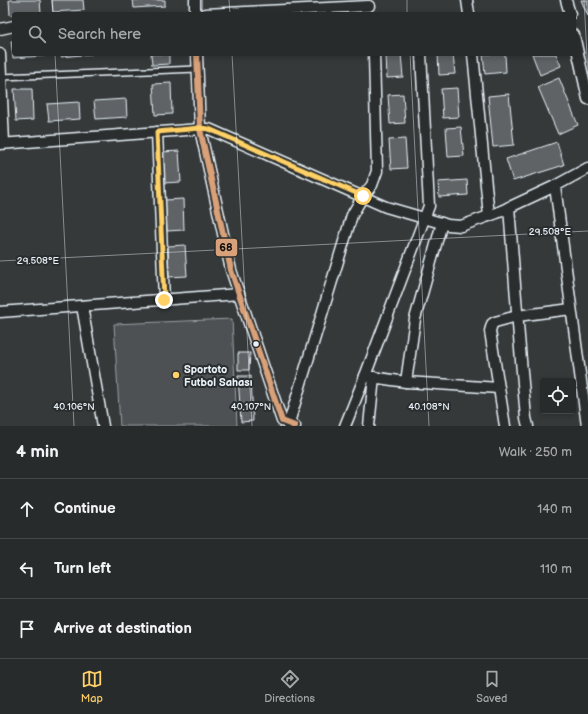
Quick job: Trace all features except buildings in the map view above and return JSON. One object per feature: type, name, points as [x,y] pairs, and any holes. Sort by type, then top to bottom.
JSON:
[{"type":"street","points":[[195,0],[195,12]]},
{"type":"street","points":[[467,0],[469,12]]},
{"type":"street","points":[[566,0],[569,12]]},
{"type":"street","points":[[252,12],[369,7]]},
{"type":"street","points":[[0,29],[12,26]]},
{"type":"street","points":[[576,44],[588,99]]},
{"type":"street","points":[[0,54],[2,143],[200,128],[209,129],[386,207],[442,223],[461,226],[509,207],[588,168]]},
{"type":"street","points":[[197,56],[200,128],[231,270],[282,421],[291,425],[342,244],[352,215],[363,196],[372,185],[377,171],[374,56]]},
{"type":"street","points":[[345,426],[370,377],[429,206],[421,56]]},
{"type":"street","points":[[473,56],[489,216]]},
{"type":"street","points":[[157,132],[164,300]]},
{"type":"street","points":[[554,186],[587,426]]},
{"type":"street","points":[[509,207],[517,316],[528,426]]},
{"type":"street","points":[[406,382],[415,319],[442,223]]},
{"type":"street","points":[[0,312],[239,294]]},
{"type":"street","points":[[82,306],[104,426]]},
{"type":"street","points":[[505,426],[490,326],[495,322],[517,316],[571,309]]},
{"type":"street","points":[[370,377],[406,382],[499,388]]},
{"type":"street","points":[[369,426],[370,377]]},
{"type":"lane","points":[[0,77],[197,69]]},
{"type":"shaded area","name":"Sportoto Futbol Sahası","points":[[232,319],[237,426],[120,426],[114,324]]},
{"type":"transit line","name":"68","points":[[197,56],[200,129],[231,270],[282,421],[295,426]]},
{"type":"place","name":"Sportoto Futbol Sahası","points":[[176,375]]},
{"type":"route","points":[[164,300],[157,132],[200,128],[209,129],[363,196]]}]
